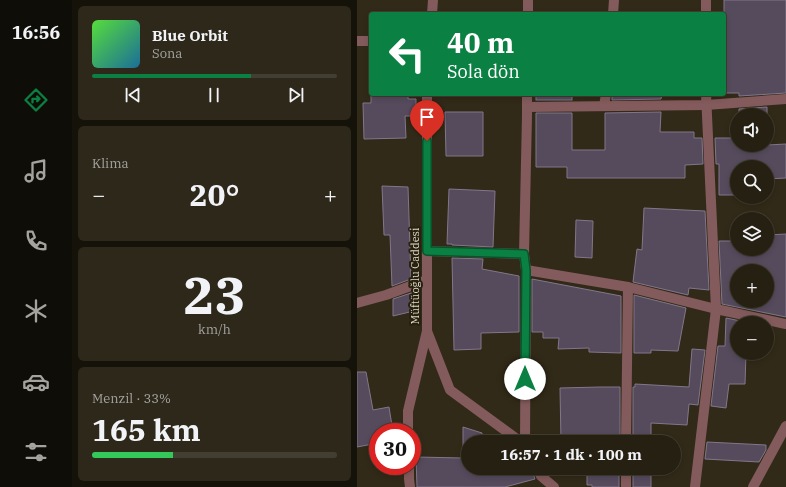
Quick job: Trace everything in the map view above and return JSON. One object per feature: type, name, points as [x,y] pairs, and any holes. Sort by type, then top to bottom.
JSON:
[{"type":"street","points":[[432,12],[433,0]]},
{"type":"street","points":[[528,0],[528,12]]},
{"type":"street","points":[[613,12],[614,0]]},
{"type":"street","points":[[706,0],[706,12]]},
{"type":"street","points":[[357,41],[369,41]]},
{"type":"street","name":"Müftüoğlu Caddesi","points":[[427,96],[427,331],[449,390],[511,435]]},
{"type":"street","points":[[525,435],[526,270],[524,254],[527,96]]},
{"type":"street","points":[[604,106],[605,96]]},
{"type":"street","points":[[695,487],[716,309],[706,96]]},
{"type":"street","points":[[527,107],[706,105],[786,99]]},
{"type":"street","points":[[427,251],[524,254]]},
{"type":"street","points":[[526,270],[628,287],[716,309],[786,324]]},
{"type":"street","points":[[357,303],[386,295],[427,280]]},
{"type":"street","points":[[626,435],[628,287]]},
{"type":"street","points":[[408,423],[408,411],[427,331]]},
{"type":"street","points":[[753,487],[786,426]]},
{"type":"street","points":[[409,475],[410,487]]},
{"type":"street","points":[[540,475],[554,487]]},
{"type":"street","points":[[626,475],[626,487]]},
{"type":"building","points":[[724,0],[786,0],[786,93],[739,96],[739,93],[726,93],[726,12],[724,12]]},
{"type":"building","points":[[371,96],[408,96],[408,99],[416,99],[416,116],[405,116],[406,138],[364,139],[363,103],[371,103]]},
{"type":"building","points":[[536,96],[572,96],[572,100],[536,100]]},
{"type":"building","points":[[612,96],[662,96],[661,99],[612,100]]},
{"type":"building","points":[[445,112],[483,112],[483,156],[446,156]]},
{"type":"building","points":[[661,112],[660,132],[694,132],[694,138],[702,138],[703,164],[685,165],[685,178],[567,178],[567,167],[536,167],[536,113],[572,113],[572,150],[605,150],[605,113]]},
{"type":"building","points":[[715,138],[730,138],[730,152],[774,152],[774,145],[786,144],[786,178],[774,179],[774,160],[730,160],[730,195],[719,195],[719,164],[716,164]]},
{"type":"building","points":[[382,186],[408,187],[411,279],[392,286],[390,235],[384,235]]},
{"type":"building","points":[[449,189],[495,191],[493,247],[447,244]]},
{"type":"building","points":[[644,208],[705,211],[709,290],[689,288],[688,295],[633,282],[637,249],[642,250]]},
{"type":"building","points":[[576,220],[593,221],[592,258],[575,257]]},
{"type":"building","points":[[786,234],[786,317],[742,308],[774,308],[774,264],[730,264],[730,306],[722,304],[719,241],[730,241],[730,256],[774,256],[774,235]]},
{"type":"building","points":[[452,258],[483,259],[482,269],[519,276],[519,332],[481,333],[481,349],[454,350]]},
{"type":"building","points":[[532,279],[621,296],[621,353],[589,352],[589,348],[558,349],[559,338],[543,338],[543,332],[532,332]]},
{"type":"building","points":[[414,292],[418,310],[393,316],[393,299]]},
{"type":"building","points":[[634,295],[686,308],[678,351],[651,350],[651,353],[634,353]]},
{"type":"building","points":[[726,318],[730,319],[730,360],[746,360],[745,384],[729,384],[726,408],[711,406],[718,346],[725,346]]},
{"type":"building","points":[[692,349],[705,350],[698,405],[689,404],[687,425],[651,423],[651,435],[633,435],[633,387],[635,387],[635,384],[689,387]]},
{"type":"building","points":[[357,372],[366,372],[373,410],[389,407],[392,423],[369,423],[369,445],[357,447]]},
{"type":"building","points":[[620,387],[620,435],[561,435],[560,388]]},
{"type":"building","points":[[463,427],[482,433],[482,435],[463,435]]},
{"type":"building","points":[[707,442],[766,445],[766,450],[759,462],[705,459]]},
{"type":"building","points":[[421,457],[461,458],[461,475],[534,475],[535,479],[505,487],[417,487],[417,475],[421,475]]},
{"type":"building","points":[[587,475],[619,475],[619,487],[592,487],[592,485],[587,485]]},
{"type":"building","points":[[633,475],[651,475],[651,487],[633,487]]},
{"type":"route","points":[[427,141],[427,251],[524,254],[526,270],[525,379]]}]
